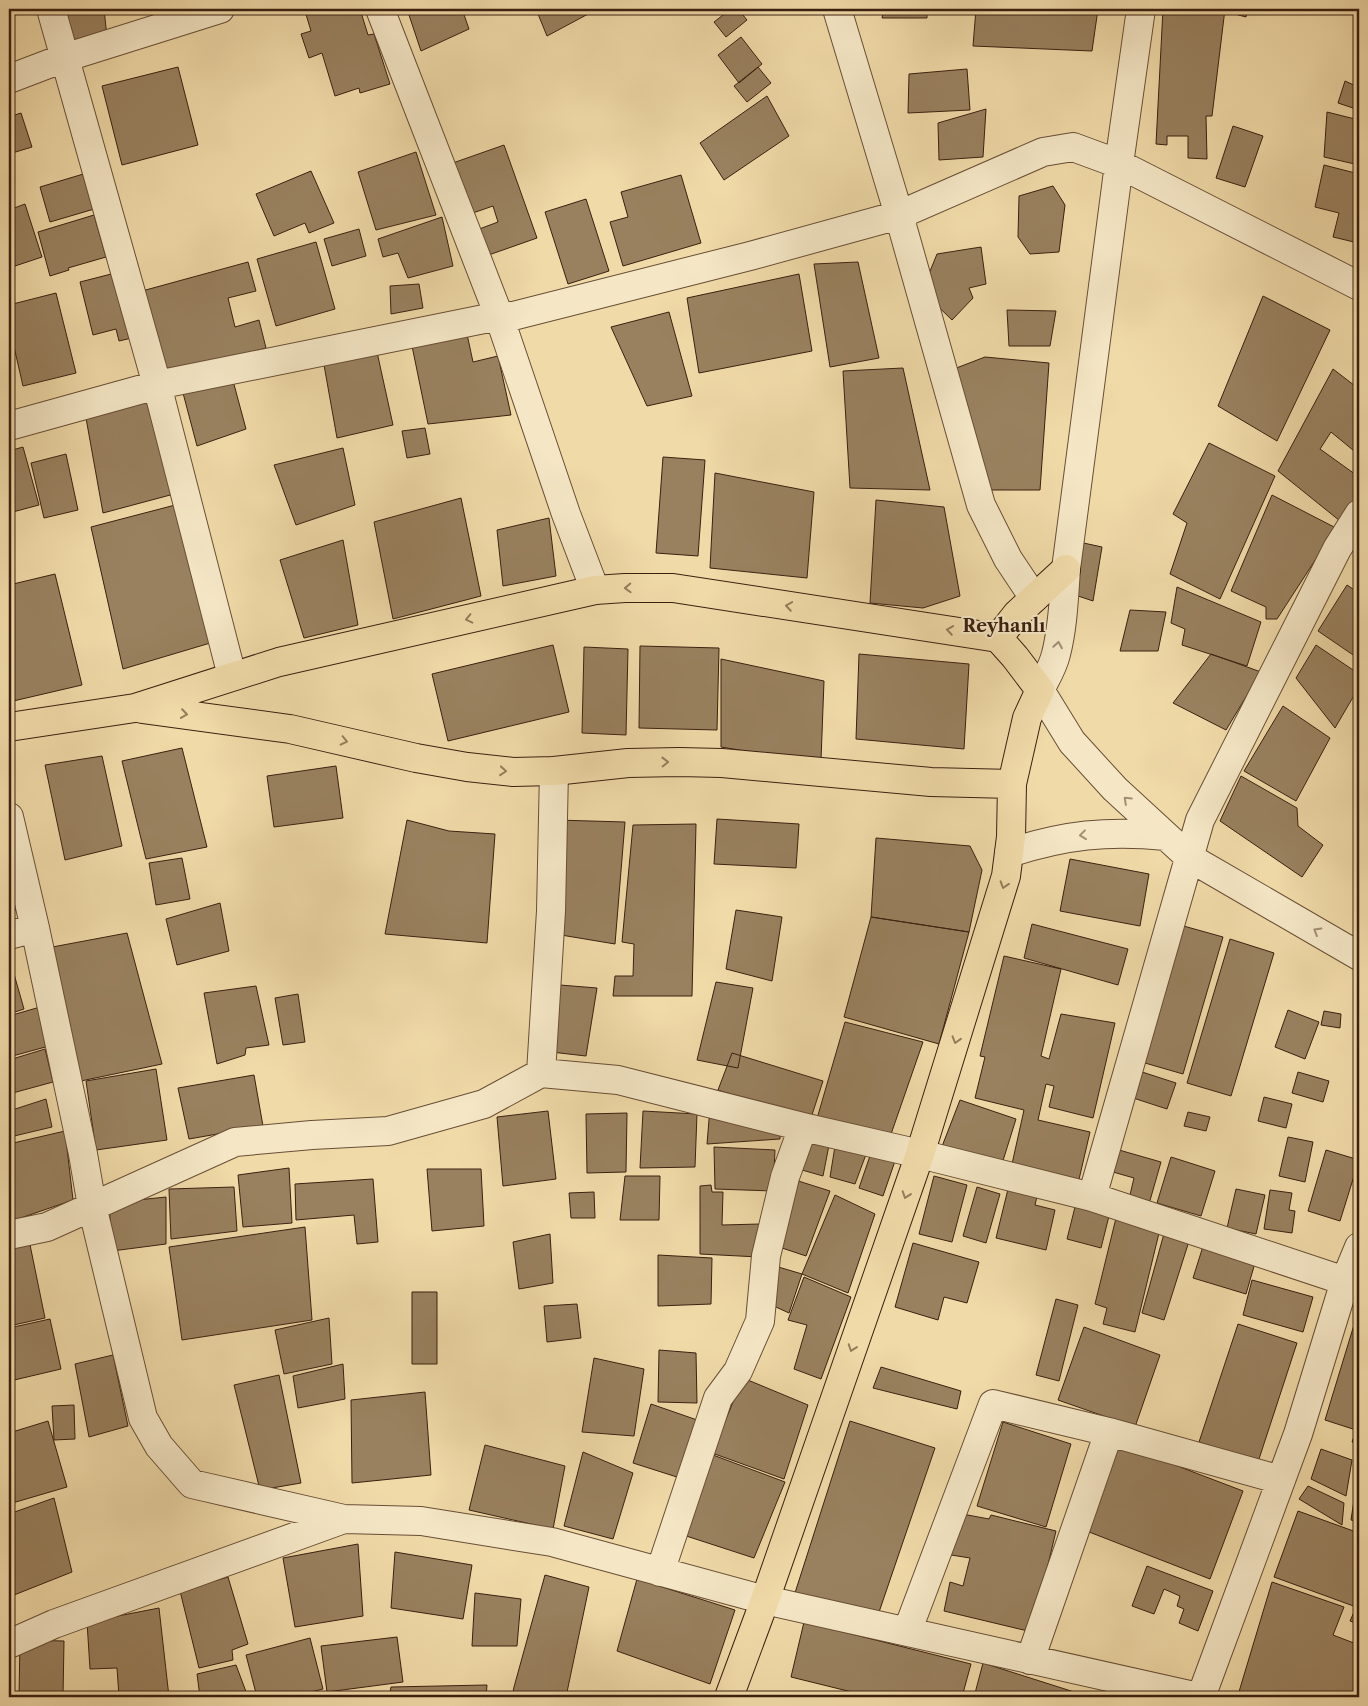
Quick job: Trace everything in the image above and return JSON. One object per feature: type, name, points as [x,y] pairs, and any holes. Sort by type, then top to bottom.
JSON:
[{"type":"main road","points":[[998,638],[1017,614],[1066,569]]},
{"type":"main road","points":[[9,727],[135,708],[279,662],[595,590],[625,588],[673,588],[998,638],[1040,690],[1026,718],[1012,784],[1006,876],[920,1154],[765,1600],[729,1697]]},
{"type":"main road","points":[[135,708],[290,729],[467,768],[513,772],[554,771],[628,763],[688,762],[722,763],[931,782],[1012,784]]},
{"type":"street","points":[[51,9],[157,385],[232,676]]},
{"type":"street","points":[[9,78],[64,58],[220,9]]},
{"type":"street","points":[[380,9],[499,316],[566,514],[595,590]]},
{"type":"street","points":[[838,9],[899,215],[981,505],[1008,559],[1034,598]]},
{"type":"street","points":[[1141,9],[1066,569],[1064,605],[1056,654],[1040,690],[1072,742],[1115,789],[1190,858],[1359,956]]},
{"type":"street","points":[[9,426],[157,385],[499,316],[513,316],[750,256],[899,215],[1043,152],[1073,147],[1119,164],[1359,286]]},
{"type":"street","points":[[1092,1197],[1200,820],[1337,549],[1359,514]]},
{"type":"street","points":[[540,1074],[551,911],[554,771]]},
{"type":"street","points":[[9,817],[35,928],[83,1154],[92,1206],[143,1418],[159,1446],[192,1484],[344,1519],[421,1521],[542,1541],[765,1600],[1200,1697],[1352,1284],[1359,1247]]},
{"type":"street","points":[[1009,853],[1038,843],[1099,833],[1133,833],[1166,836]]},
{"type":"street","points":[[9,935],[35,928]]},
{"type":"street","points":[[9,1235],[47,1227],[235,1142],[388,1131],[484,1104],[540,1074],[618,1080],[1092,1197],[1352,1284]]},
{"type":"street","points":[[660,1572],[718,1398],[738,1371],[760,1321],[766,1256],[785,1177],[803,1127]]},
{"type":"street","points":[[906,1632],[992,1404],[1109,1432],[1281,1480]]},
{"type":"street","points":[[1030,1660],[1109,1432]]},
{"type":"street","points":[[9,1644],[54,1624],[344,1519]]},
{"type":"building","points":[[61,9],[104,9],[107,37],[65,42]]},
{"type":"building","points":[[310,9],[360,9],[368,35],[374,34],[390,84],[360,93],[359,88],[335,96],[322,53],[309,58],[301,34],[311,31],[305,11]]},
{"type":"building","points":[[407,9],[462,9],[469,29],[421,51]]},
{"type":"building","points":[[536,9],[588,9],[590,13],[547,36]]},
{"type":"building","points":[[731,9],[738,9],[747,20],[726,37],[714,22]]},
{"type":"building","points":[[884,9],[927,9],[927,18],[882,18]]},
{"type":"building","points":[[976,9],[1098,9],[1092,51],[973,46]]},
{"type":"building","points":[[1163,9],[1225,9],[1212,116],[1206,116],[1207,159],[1188,158],[1188,136],[1167,136],[1167,145],[1156,144]]},
{"type":"building","points":[[1232,9],[1248,9],[1246,17],[1231,13]]},
{"type":"building","points":[[741,37],[762,64],[739,83],[718,55]]},
{"type":"building","points":[[178,67],[198,145],[122,165],[102,86]]},
{"type":"building","points":[[758,67],[771,83],[747,102],[734,86]]},
{"type":"building","points":[[967,69],[970,110],[908,113],[909,74]]},
{"type":"building","points":[[1345,81],[1356,86],[1359,81],[1359,110],[1338,103]]},
{"type":"building","points":[[767,96],[789,136],[724,180],[700,143]]},
{"type":"building","points":[[986,109],[983,157],[939,160],[938,123]]},
{"type":"building","points":[[1327,112],[1359,120],[1359,165],[1324,157]]},
{"type":"building","points":[[21,113],[32,147],[9,154],[9,117]]},
{"type":"building","points":[[1233,126],[1263,136],[1245,187],[1216,178]]},
{"type":"building","points":[[504,145],[537,238],[483,257],[474,231],[498,222],[493,206],[467,215],[450,164]]},
{"type":"building","points":[[416,152],[436,215],[376,230],[358,172]]},
{"type":"building","points":[[1324,165],[1359,174],[1359,221],[1354,242],[1333,237],[1339,213],[1315,207]]},
{"type":"building","points":[[311,171],[334,223],[309,233],[305,223],[274,236],[256,194]]},
{"type":"building","points":[[90,172],[101,207],[50,222],[40,187]]},
{"type":"building","points":[[681,175],[701,243],[623,266],[610,222],[628,217],[621,192]]},
{"type":"building","points":[[1053,186],[1065,205],[1059,252],[1030,254],[1018,237],[1019,196]]},
{"type":"building","points":[[586,199],[609,271],[568,284],[545,212]]},
{"type":"building","points":[[25,204],[42,257],[9,268],[9,210]]},
{"type":"building","points":[[94,215],[106,257],[68,268],[69,270],[50,276],[38,232]]},
{"type":"building","points":[[442,217],[453,266],[408,278],[398,253],[383,257],[378,239]]},
{"type":"building","points":[[359,229],[366,256],[332,266],[324,239]]},
{"type":"building","points":[[316,242],[335,309],[276,326],[257,259]]},
{"type":"building","points":[[981,247],[986,284],[969,288],[973,298],[952,320],[922,291],[937,254]]},
{"type":"building","points":[[248,262],[256,291],[228,298],[235,327],[259,320],[266,348],[165,375],[142,291]]},
{"type":"building","points":[[858,262],[879,358],[830,367],[814,264]]},
{"type":"building","points":[[119,272],[136,337],[119,341],[116,329],[93,335],[80,282]]},
{"type":"building","points":[[799,274],[812,351],[699,373],[687,298]]},
{"type":"building","points":[[419,284],[423,308],[391,314],[390,286]]},
{"type":"building","points":[[56,293],[76,373],[23,386],[9,325],[9,305]]},
{"type":"building","points":[[1263,296],[1330,330],[1277,441],[1218,406]]},
{"type":"building","points":[[1007,310],[1056,311],[1050,346],[1009,346]]},
{"type":"building","points":[[669,312],[692,396],[647,406],[611,327]]},
{"type":"building","points":[[467,334],[473,362],[498,356],[511,415],[428,424],[412,346]]},
{"type":"building","points":[[377,352],[393,425],[337,438],[324,365]]},
{"type":"building","points":[[985,357],[1049,363],[1040,490],[981,490],[946,372]]},
{"type":"building","points":[[903,368],[930,490],[850,488],[843,371]]},
{"type":"building","points":[[1333,369],[1359,389],[1359,455],[1331,432],[1320,449],[1359,477],[1359,495],[1340,521],[1278,471]]},
{"type":"building","points":[[232,377],[246,429],[197,446],[183,393]]},
{"type":"building","points":[[151,398],[174,494],[103,513],[86,418]]},
{"type":"building","points":[[425,428],[430,454],[407,458],[402,431]]},
{"type":"building","points":[[1209,443],[1275,476],[1220,599],[1170,574],[1187,523],[1173,514]]},
{"type":"building","points":[[23,447],[39,505],[9,513],[9,451]]},
{"type":"building","points":[[343,448],[355,505],[296,525],[274,465]]},
{"type":"building","points":[[66,454],[78,510],[44,518],[31,463]]},
{"type":"building","points":[[663,457],[705,460],[698,556],[656,553]]},
{"type":"building","points":[[715,473],[814,492],[807,578],[710,568]]},
{"type":"building","points":[[1272,495],[1336,528],[1277,619],[1266,619],[1266,607],[1231,591]]},
{"type":"building","points":[[461,498],[481,596],[393,619],[374,522]]},
{"type":"building","points":[[876,500],[944,507],[960,596],[923,608],[870,603]]},
{"type":"building","points":[[179,504],[217,641],[123,669],[91,527]]},
{"type":"building","points":[[549,518],[556,576],[503,586],[497,530]]},
{"type":"building","points":[[343,540],[358,625],[304,638],[280,560]]},
{"type":"building","points":[[1079,542],[1102,547],[1093,601],[1072,594]]},
{"type":"building","points":[[55,574],[82,685],[9,702],[9,585]]},
{"type":"building","points":[[1347,585],[1359,593],[1359,659],[1318,631]]},
{"type":"building","points":[[1177,587],[1261,622],[1247,666],[1182,645],[1185,629],[1171,623]]},
{"type":"building","points":[[1130,610],[1166,612],[1158,651],[1120,651]]},
{"type":"building","points":[[553,645],[569,712],[448,741],[432,674]]},
{"type":"building","points":[[1316,645],[1359,674],[1359,687],[1335,728],[1296,678]]},
{"type":"building","points":[[640,646],[719,648],[717,730],[639,728]]},
{"type":"building","points":[[584,647],[628,649],[626,735],[582,733]]},
{"type":"building","points":[[859,654],[969,664],[964,749],[856,739]]},
{"type":"building","points":[[1211,654],[1261,672],[1226,730],[1173,703]]},
{"type":"building","points":[[721,659],[824,681],[821,760],[787,758],[721,747]]},
{"type":"building","points":[[1283,706],[1330,738],[1296,801],[1244,771]]},
{"type":"building","points":[[182,748],[207,847],[146,859],[122,761]]},
{"type":"building","points":[[102,756],[122,846],[65,860],[45,765]]},
{"type":"building","points":[[336,766],[343,818],[274,827],[267,776]]},
{"type":"building","points":[[1241,776],[1297,808],[1298,826],[1323,845],[1302,877],[1220,821]]},
{"type":"building","points":[[717,819],[799,824],[796,868],[714,864]]},
{"type":"building","points":[[407,820],[449,831],[495,834],[487,943],[385,934]]},
{"type":"building","points":[[556,820],[625,822],[615,944],[561,935]]},
{"type":"building","points":[[696,824],[692,996],[613,996],[615,976],[633,976],[634,944],[622,942],[633,825]]},
{"type":"building","points":[[876,838],[970,846],[982,870],[969,932],[871,917]]},
{"type":"building","points":[[182,858],[190,899],[156,905],[149,863]]},
{"type":"building","points":[[1070,859],[1149,874],[1140,926],[1060,911]]},
{"type":"building","points":[[9,860],[21,909],[9,912]]},
{"type":"building","points":[[220,903],[229,951],[177,965],[166,919]]},
{"type":"building","points":[[736,910],[782,917],[772,981],[726,969]]},
{"type":"building","points":[[871,917],[969,932],[939,1044],[844,1017]]},
{"type":"building","points":[[1032,924],[1128,949],[1118,985],[1024,958]]},
{"type":"building","points":[[1180,925],[1223,937],[1183,1074],[1138,1061]]},
{"type":"building","points":[[127,933],[162,1064],[76,1082],[47,948]]},
{"type":"building","points":[[1230,939],[1274,953],[1231,1096],[1187,1083]]},
{"type":"building","points":[[1004,956],[1061,969],[1041,1056],[1049,1059],[1061,1014],[1115,1023],[1093,1118],[1049,1107],[1054,1086],[1046,1084],[1038,1120],[1090,1132],[1077,1188],[1010,1173],[1024,1110],[975,1098],[985,1057],[980,1056]]},
{"type":"building","points":[[9,960],[24,1009],[9,1014]]},
{"type":"building","points":[[716,982],[753,988],[738,1068],[697,1060]]},
{"type":"building","points":[[560,985],[597,988],[586,1056],[551,1052]]},
{"type":"building","points":[[256,986],[269,1045],[246,1048],[245,1055],[217,1064],[204,993]]},
{"type":"building","points":[[298,994],[305,1042],[283,1045],[275,998]]},
{"type":"building","points":[[40,1007],[49,1046],[9,1057],[9,1016]]},
{"type":"building","points":[[1288,1010],[1319,1022],[1305,1059],[1275,1047]]},
{"type":"building","points":[[1324,1011],[1341,1014],[1340,1028],[1321,1025]]},
{"type":"building","points":[[845,1022],[923,1042],[890,1137],[816,1122]]},
{"type":"building","points":[[45,1049],[53,1082],[9,1094],[9,1060]]},
{"type":"building","points":[[732,1053],[823,1081],[810,1121],[718,1090]]},
{"type":"building","points":[[156,1069],[167,1140],[96,1150],[86,1081]]},
{"type":"building","points":[[1139,1071],[1176,1083],[1167,1109],[1130,1097]]},
{"type":"building","points":[[1298,1072],[1329,1081],[1323,1102],[1292,1093]]},
{"type":"building","points":[[254,1075],[263,1126],[189,1139],[178,1088]]},
{"type":"building","points":[[1264,1097],[1292,1104],[1286,1128],[1258,1121]]},
{"type":"building","points":[[46,1099],[52,1127],[10,1137],[9,1111]]},
{"type":"building","points":[[960,1100],[1016,1119],[1001,1167],[941,1149]]},
{"type":"building","points":[[710,1108],[780,1125],[780,1139],[707,1144]]},
{"type":"building","points":[[548,1111],[556,1179],[503,1186],[497,1117]]},
{"type":"building","points":[[643,1111],[697,1114],[695,1167],[640,1168]]},
{"type":"building","points":[[1188,1112],[1210,1117],[1206,1131],[1184,1126]]},
{"type":"building","points":[[627,1113],[626,1172],[587,1173],[586,1114]]},
{"type":"building","points":[[65,1131],[73,1200],[9,1222],[9,1144]]},
{"type":"building","points":[[804,1133],[830,1140],[823,1176],[795,1168]]},
{"type":"building","points":[[1288,1137],[1313,1142],[1305,1182],[1279,1176]]},
{"type":"building","points":[[836,1140],[868,1149],[855,1184],[830,1177]]},
{"type":"building","points":[[714,1147],[775,1150],[773,1191],[715,1189]]},
{"type":"building","points":[[1119,1150],[1161,1162],[1149,1204],[1129,1199],[1134,1178],[1113,1172]]},
{"type":"building","points":[[1326,1150],[1359,1160],[1340,1221],[1308,1211]]},
{"type":"building","points":[[871,1153],[895,1161],[883,1196],[859,1188]]},
{"type":"building","points":[[1171,1157],[1215,1171],[1201,1216],[1157,1203]]},
{"type":"building","points":[[289,1168],[292,1223],[243,1227],[238,1175]]},
{"type":"building","points":[[427,1169],[481,1169],[484,1226],[432,1231]]},
{"type":"building","points":[[625,1176],[660,1176],[659,1220],[620,1220]]},
{"type":"building","points":[[934,1176],[967,1185],[952,1242],[919,1234]]},
{"type":"building","points":[[373,1179],[378,1242],[357,1244],[354,1215],[296,1220],[295,1184]]},
{"type":"building","points":[[792,1179],[830,1191],[806,1256],[770,1244]]},
{"type":"building","points":[[711,1185],[712,1192],[723,1192],[722,1225],[760,1224],[759,1257],[700,1254],[700,1186]]},
{"type":"building","points":[[1009,1185],[1038,1192],[1035,1205],[1055,1210],[1046,1250],[996,1238]]},
{"type":"building","points":[[234,1187],[237,1231],[171,1239],[169,1189]]},
{"type":"building","points":[[977,1187],[1000,1194],[986,1243],[963,1236]]},
{"type":"building","points":[[1236,1189],[1265,1195],[1256,1234],[1227,1228]]},
{"type":"building","points":[[1270,1190],[1292,1193],[1289,1210],[1295,1211],[1292,1233],[1264,1229]]},
{"type":"building","points":[[594,1192],[595,1218],[571,1218],[569,1193]]},
{"type":"building","points":[[835,1195],[875,1214],[848,1293],[802,1274]]},
{"type":"building","points":[[166,1197],[166,1244],[112,1251],[109,1203]]},
{"type":"building","points":[[1076,1203],[1110,1212],[1101,1248],[1067,1239]]},
{"type":"building","points":[[1116,1218],[1160,1229],[1135,1332],[1103,1324],[1107,1308],[1095,1304]]},
{"type":"building","points":[[305,1227],[312,1320],[182,1340],[169,1247]]},
{"type":"building","points":[[1165,1230],[1190,1238],[1164,1320],[1142,1313]]},
{"type":"building","points":[[550,1234],[553,1283],[519,1289],[513,1242]]},
{"type":"building","points":[[28,1235],[45,1318],[9,1326],[9,1239]]},
{"type":"building","points":[[1205,1240],[1257,1256],[1246,1294],[1193,1278]]},
{"type":"building","points":[[913,1243],[979,1262],[967,1303],[944,1297],[938,1320],[895,1307]]},
{"type":"building","points":[[658,1255],[712,1258],[711,1304],[658,1306]]},
{"type":"building","points":[[775,1266],[802,1274],[789,1313],[765,1302]]},
{"type":"building","points":[[804,1277],[851,1297],[821,1379],[794,1369],[807,1325],[788,1320]]},
{"type":"building","points":[[1252,1280],[1313,1297],[1303,1332],[1243,1315]]},
{"type":"building","points":[[412,1292],[437,1292],[437,1364],[412,1364]]},
{"type":"building","points":[[1056,1299],[1078,1305],[1059,1381],[1036,1375]]},
{"type":"building","points":[[577,1304],[581,1338],[547,1342],[544,1306]]},
{"type":"building","points":[[1357,1315],[1359,1316],[1359,1444],[1352,1442],[1356,1430],[1325,1420]]},
{"type":"building","points":[[329,1318],[332,1364],[284,1374],[275,1330]]},
{"type":"building","points":[[50,1319],[61,1369],[10,1381],[9,1328]]},
{"type":"building","points":[[1238,1324],[1297,1343],[1258,1462],[1199,1442]]},
{"type":"building","points":[[1084,1327],[1160,1355],[1135,1427],[1058,1400]]},
{"type":"building","points":[[659,1350],[696,1353],[697,1403],[658,1402]]},
{"type":"building","points":[[113,1355],[128,1426],[89,1437],[75,1364]]},
{"type":"building","points":[[594,1358],[644,1369],[634,1436],[582,1432]]},
{"type":"building","points":[[343,1364],[345,1399],[298,1408],[293,1376]]},
{"type":"building","points":[[881,1367],[961,1391],[957,1409],[873,1388]]},
{"type":"building","points":[[279,1375],[301,1483],[260,1490],[234,1385]]},
{"type":"building","points":[[743,1378],[808,1405],[784,1479],[712,1453]]},
{"type":"building","points":[[425,1392],[431,1475],[352,1483],[351,1400]]},
{"type":"building","points":[[651,1404],[700,1421],[680,1478],[633,1463]]},
{"type":"building","points":[[74,1405],[75,1439],[54,1440],[52,1406]]},
{"type":"building","points":[[48,1421],[67,1487],[9,1504],[9,1433]]},
{"type":"building","points":[[850,1421],[935,1448],[877,1618],[794,1596]]},
{"type":"building","points":[[1003,1422],[1071,1444],[1046,1527],[977,1506]]},
{"type":"building","points":[[1117,1443],[1243,1491],[1210,1579],[1084,1530]]},
{"type":"building","points":[[485,1445],[565,1466],[553,1529],[469,1510]]},
{"type":"building","points":[[1321,1449],[1352,1460],[1346,1496],[1311,1479]]},
{"type":"building","points":[[583,1452],[633,1473],[613,1539],[564,1526]]},
{"type":"building","points":[[705,1452],[785,1482],[754,1558],[677,1533]]},
{"type":"building","points":[[1359,1467],[1359,1522],[1351,1520]]},
{"type":"building","points":[[1308,1486],[1344,1503],[1342,1525],[1299,1499]]},
{"type":"building","points":[[54,1498],[72,1572],[9,1597],[9,1514]]},
{"type":"building","points":[[1298,1511],[1359,1533],[1359,1608],[1274,1577]]},
{"type":"building","points":[[957,1513],[989,1519],[991,1515],[1056,1531],[1032,1632],[944,1611],[950,1582],[963,1586],[970,1558],[945,1554]]},
{"type":"building","points":[[358,1544],[363,1616],[295,1627],[283,1558]]},
{"type":"building","points":[[395,1552],[472,1565],[463,1619],[391,1608]]},
{"type":"building","points":[[1147,1566],[1213,1591],[1198,1631],[1179,1623],[1184,1609],[1177,1606],[1180,1596],[1164,1589],[1154,1614],[1132,1606]]},
{"type":"building","points":[[545,1575],[589,1587],[566,1697],[512,1697],[514,1687]]},
{"type":"building","points":[[228,1577],[248,1644],[232,1650],[233,1660],[199,1668],[180,1591]]},
{"type":"building","points":[[637,1579],[735,1610],[710,1684],[617,1651]]},
{"type":"building","points":[[1272,1582],[1344,1607],[1333,1635],[1359,1645],[1359,1697],[1246,1697],[1238,1695]]},
{"type":"building","points":[[475,1593],[521,1599],[517,1646],[472,1646]]},
{"type":"building","points":[[159,1608],[169,1697],[119,1697],[117,1668],[90,1669],[87,1622]]},
{"type":"building","points":[[1354,1612],[1359,1614],[1359,1624],[1350,1621]]},
{"type":"building","points":[[804,1622],[971,1664],[962,1697],[872,1697],[791,1677]]},
{"type":"building","points":[[397,1637],[403,1682],[327,1692],[321,1646]]},
{"type":"building","points":[[310,1638],[323,1689],[291,1697],[257,1697],[246,1655]]},
{"type":"building","points":[[20,1640],[64,1641],[63,1697],[19,1697]]},
{"type":"building","points":[[983,1663],[1090,1697],[974,1697]]},
{"type":"building","points":[[236,1665],[248,1697],[200,1697],[197,1674]]},
{"type":"building","points":[[487,1685],[486,1697],[389,1697],[391,1687]]},
{"type":"district","name":"Reyhanlı","points":[[1004,626]]}]
